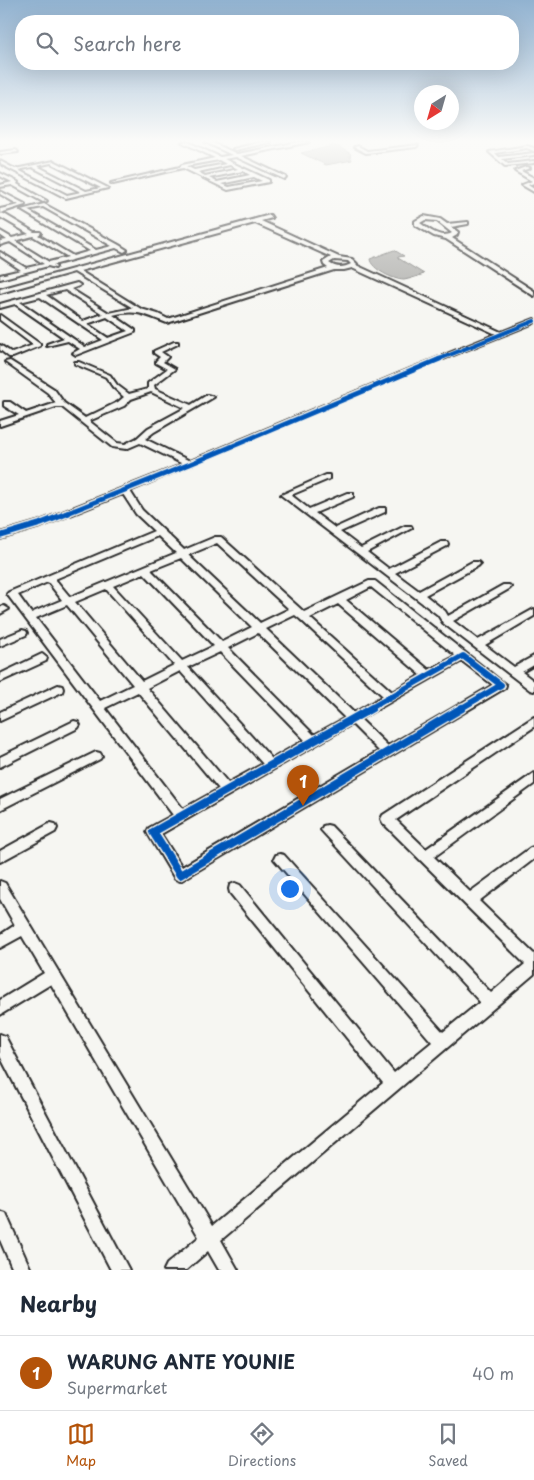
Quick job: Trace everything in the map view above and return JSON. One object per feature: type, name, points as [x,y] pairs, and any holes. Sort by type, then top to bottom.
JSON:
[{"type":"street","points":[[0,211],[23,205],[16,201]]},
{"type":"street","points":[[95,252],[23,210],[44,205],[124,250]]},
{"type":"street","points":[[0,211],[73,258]]},
{"type":"street","points":[[0,291],[270,218]]},
{"type":"street","points":[[450,237],[455,232],[432,219],[424,218],[417,222],[435,235],[450,237],[534,288]]},
{"type":"street","points":[[256,221],[337,258],[350,260],[354,264],[350,267]]},
{"type":"street","points":[[249,223],[330,265],[350,267],[499,335]]},
{"type":"street","points":[[446,226],[466,223]]},
{"type":"street","points":[[70,226],[77,224]]},
{"type":"street","points":[[49,231],[63,227]]},
{"type":"street","points":[[0,243],[42,232]]},
{"type":"street","points":[[0,233],[64,274]]},
{"type":"street","points":[[450,237],[534,294]]},
{"type":"street","points":[[0,277],[117,246]]},
{"type":"street","points":[[0,254],[26,270]]},
{"type":"street","points":[[76,270],[138,309],[154,313],[167,321],[330,265],[337,258]]},
{"type":"street","points":[[496,269],[503,268]]},
{"type":"street","points":[[0,306],[78,285]]},
{"type":"street","points":[[66,288],[133,331],[76,353]]},
{"type":"street","points":[[41,295],[108,341]]},
{"type":"street","points":[[16,302],[84,350]]},
{"type":"street","points":[[82,323],[138,309]]},
{"type":"street","points":[[0,317],[38,345],[12,356],[0,347]]},
{"type":"street","points":[[0,536],[40,524],[125,490],[184,461],[534,321]]},
{"type":"street","points":[[50,345],[69,339]]},
{"type":"street","points":[[176,343],[156,352],[165,358],[158,362],[172,369],[149,386],[152,390],[190,408]]},
{"type":"street","points":[[8,362],[51,391],[58,397],[61,404]]},
{"type":"street","points":[[77,363],[108,376],[115,386],[128,397]]},
{"type":"street","points":[[83,421],[122,404],[128,397],[152,390]]},
{"type":"street","points":[[0,424],[61,404],[118,447],[126,447],[210,397]]},
{"type":"street","points":[[7,404],[24,415]]},
{"type":"street","points":[[140,440],[184,461]]},
{"type":"street","points":[[326,477],[285,496],[442,613],[446,621],[534,687]]},
{"type":"street","points":[[125,490],[139,512],[387,752]]},
{"type":"street","points":[[308,513],[350,494]]},
{"type":"street","points":[[334,532],[382,510]]},
{"type":"street","points":[[360,552],[408,528]]},
{"type":"street","points":[[159,532],[12,594],[181,816]]},
{"type":"street","points":[[30,617],[218,539],[391,697]]},
{"type":"street","points":[[389,574],[444,544]]},
{"type":"street","points":[[418,595],[475,564]]},
{"type":"street","points":[[145,569],[313,741]]},
{"type":"street","points":[[49,578],[227,790]]},
{"type":"street","points":[[98,707],[259,628],[339,599],[372,583],[501,684],[180,875],[153,832],[463,656]]},
{"type":"street","points":[[108,585],[271,765]]},
{"type":"street","points":[[446,621],[506,587]]},
{"type":"street","points":[[339,599],[429,676]]},
{"type":"street","points":[[478,645],[534,612]]},
{"type":"street","points":[[0,643],[22,633]]},
{"type":"street","points":[[0,678],[42,658]]},
{"type":"street","points":[[514,672],[534,660]]},
{"type":"street","points":[[0,717],[58,689]]},
{"type":"street","points":[[173,1270],[534,964],[387,819],[534,721]]},
{"type":"street","points":[[0,762],[74,725]]},
{"type":"street","points":[[0,805],[96,756]]},
{"type":"street","points":[[425,856],[534,778]]},
{"type":"street","points":[[0,857],[51,828]]},
{"type":"street","points":[[327,830],[490,1002]]},
{"type":"street","points":[[470,900],[534,852]]},
{"type":"street","points":[[280,859],[442,1042]]},
{"type":"street","points":[[0,887],[229,1270]]},
{"type":"street","points":[[235,889],[393,1084]]},
{"type":"street","points":[[0,942],[24,927]]},
{"type":"street","points":[[0,1008],[53,975]]},
{"type":"street","points":[[0,1041],[120,1270]]},
{"type":"street","points":[[0,1220],[22,1270]]},
{"type":"shaded area","points":[[394,250],[404,256],[398,258],[424,274],[400,280],[389,276],[371,263],[370,259]]},
{"type":"cycle path","points":[[0,536],[40,524],[190,464],[414,369],[534,321]]},
{"type":"cycle path","points":[[463,656],[501,685],[180,875],[153,832],[463,656]]},
{"type":"place","name":"WARUNG ANTE YOUNIE","points":[[303,806]]}]
